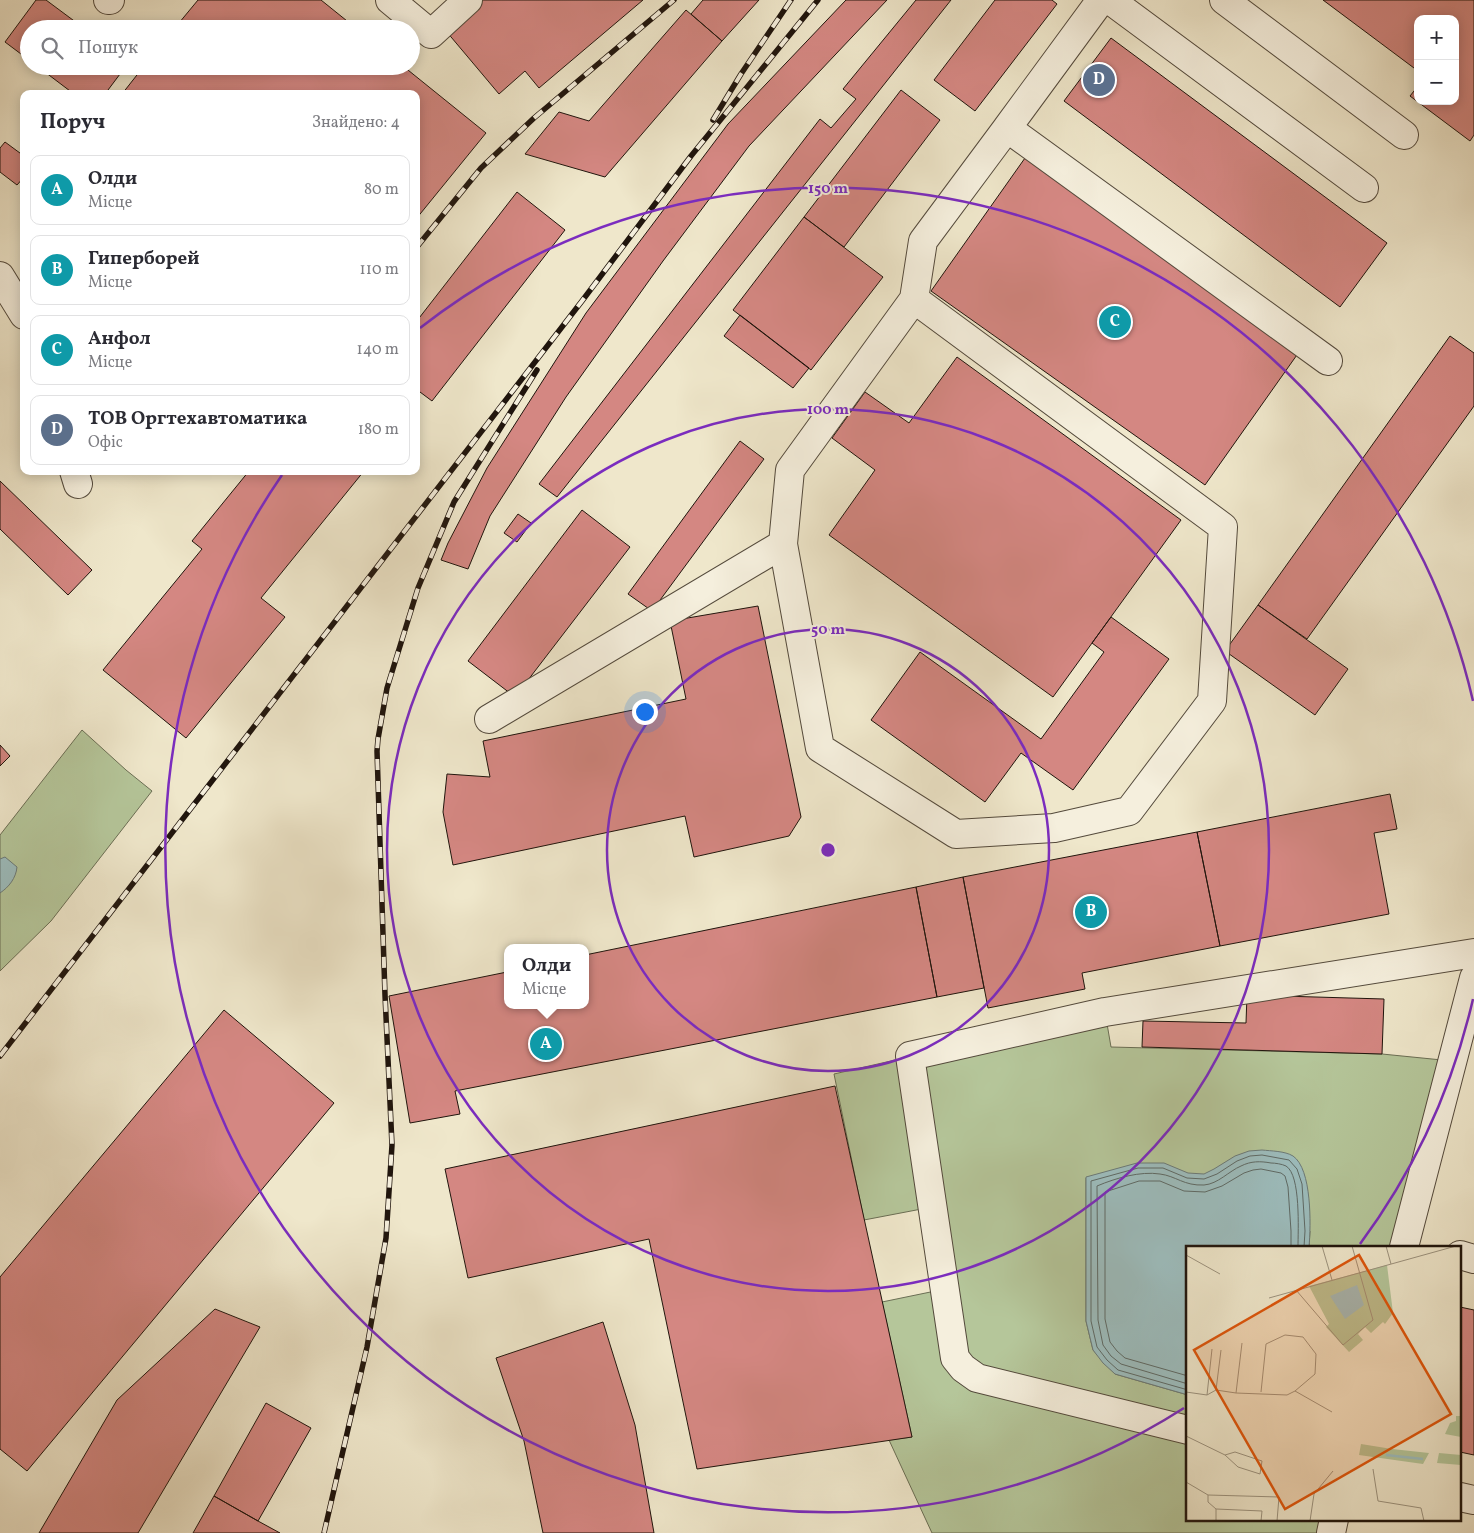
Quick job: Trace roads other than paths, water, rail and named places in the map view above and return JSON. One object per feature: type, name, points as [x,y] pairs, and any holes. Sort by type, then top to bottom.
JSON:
[{"type":"lane","points":[[390,0],[414,20]]},
{"type":"lane","points":[[420,25],[431,34],[468,0]]},
{"type":"lane","points":[[914,299],[1223,527],[1212,701],[1129,811],[1054,828],[956,834],[820,748],[783,544],[790,470],[914,299],[923,241],[1102,0]]},
{"type":"lane","points":[[1110,0],[1364,188]]},
{"type":"lane","points":[[1224,0],[1404,135]]},
{"type":"lane","points":[[1007,128],[1328,361]]},
{"type":"lane","points":[[0,276],[20,308]]},
{"type":"lane","points":[[489,719],[783,544]]},
{"type":"lane","points":[[1186,1430],[977,1378],[963,1368],[955,1358],[910,1056],[1105,1012],[1474,953]]},
{"type":"lane","points":[[1412,1245],[1474,978]]},
{"type":"lane","points":[[1331,1533],[1334,1520]]},
{"type":"water","points":[[5,857],[17,867],[12,882],[0,893],[0,859]]},
{"type":"water","points":[[1262,1150],[1290,1154],[1299,1163],[1304,1173],[1309,1198],[1309,1246],[1186,1246],[1186,1394],[1115,1374],[1093,1350],[1086,1321],[1086,1177],[1137,1163],[1164,1163],[1188,1173],[1204,1174],[1235,1156],[1249,1151]]},
{"type":"railway","points":[[420,243],[481,168],[534,118],[674,0]]},
{"type":"railway","points":[[713,120],[741,74],[791,0]]},
{"type":"railway","points":[[0,1056],[582,301],[691,156],[818,0]]},
{"type":"railway","points":[[324,1533],[367,1347],[386,1238],[392,1145],[377,751],[387,688],[418,588],[454,502],[537,370]]},
{"type":"place","name":"ТОВ Оргтехавтоматика","points":[[1099,80]]},
{"type":"place","name":"Анфол","points":[[1115,322]]},
{"type":"place","name":"Гиперборей","points":[[1091,912]]},
{"type":"place","name":"Олди","points":[[546,1044]]}]
